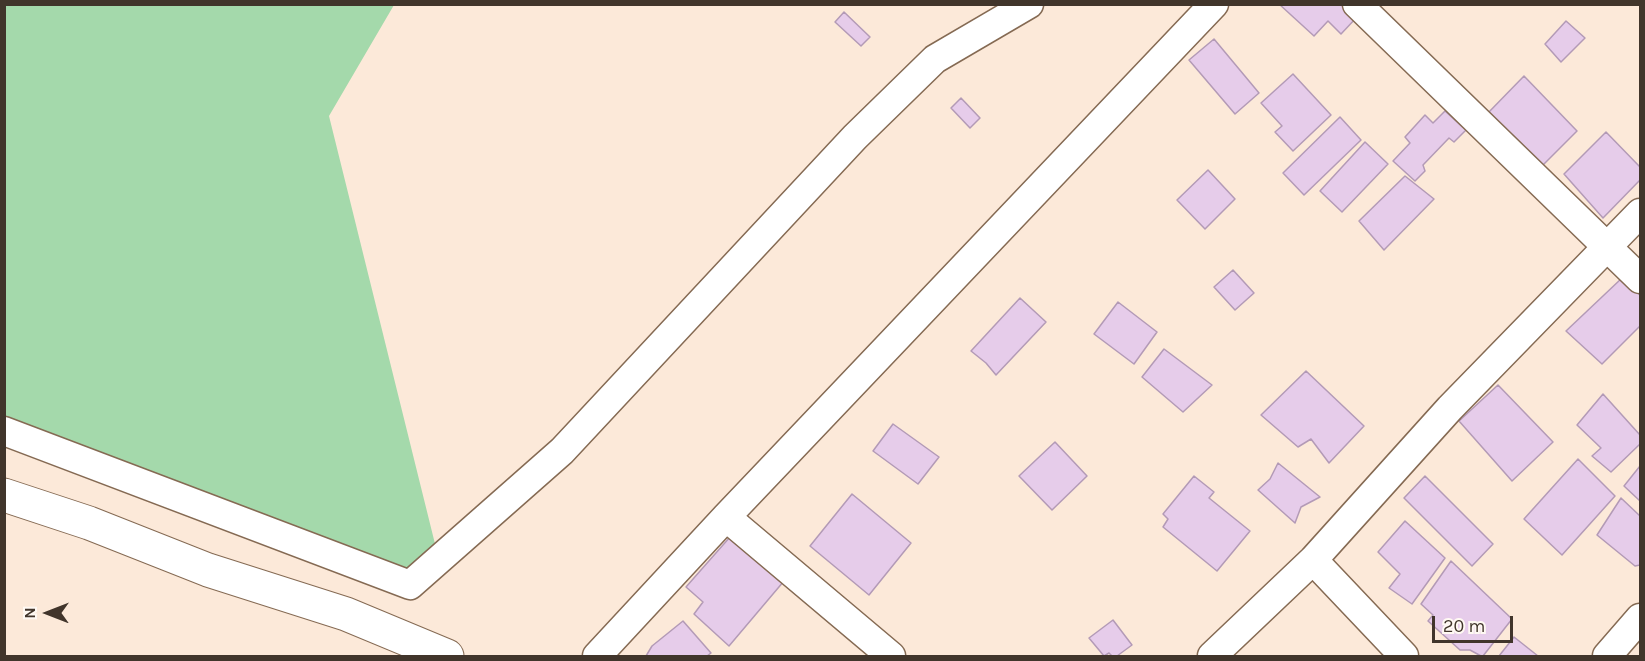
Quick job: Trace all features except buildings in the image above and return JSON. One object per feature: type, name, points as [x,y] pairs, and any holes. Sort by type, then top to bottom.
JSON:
[{"type":"street","points":[[4,431],[410,585],[562,451],[855,137],[935,59],[1029,4]]},
{"type":"street","points":[[597,657],[726,517],[1214,4]]},
{"type":"street","points":[[1357,4],[1641,279]]},
{"type":"street","points":[[1212,657],[1313,560],[1450,408],[1641,213]]},
{"type":"street","points":[[4,495],[89,523],[208,570],[346,614],[447,657]]},
{"type":"street","points":[[726,517],[891,657]]},
{"type":"street","points":[[1313,560],[1404,657]]},
{"type":"street","points":[[1607,657],[1641,618]]},
{"type":"green space","points":[[4,5],[394,5],[329,116],[439,560],[410,585],[5,434]]}]
